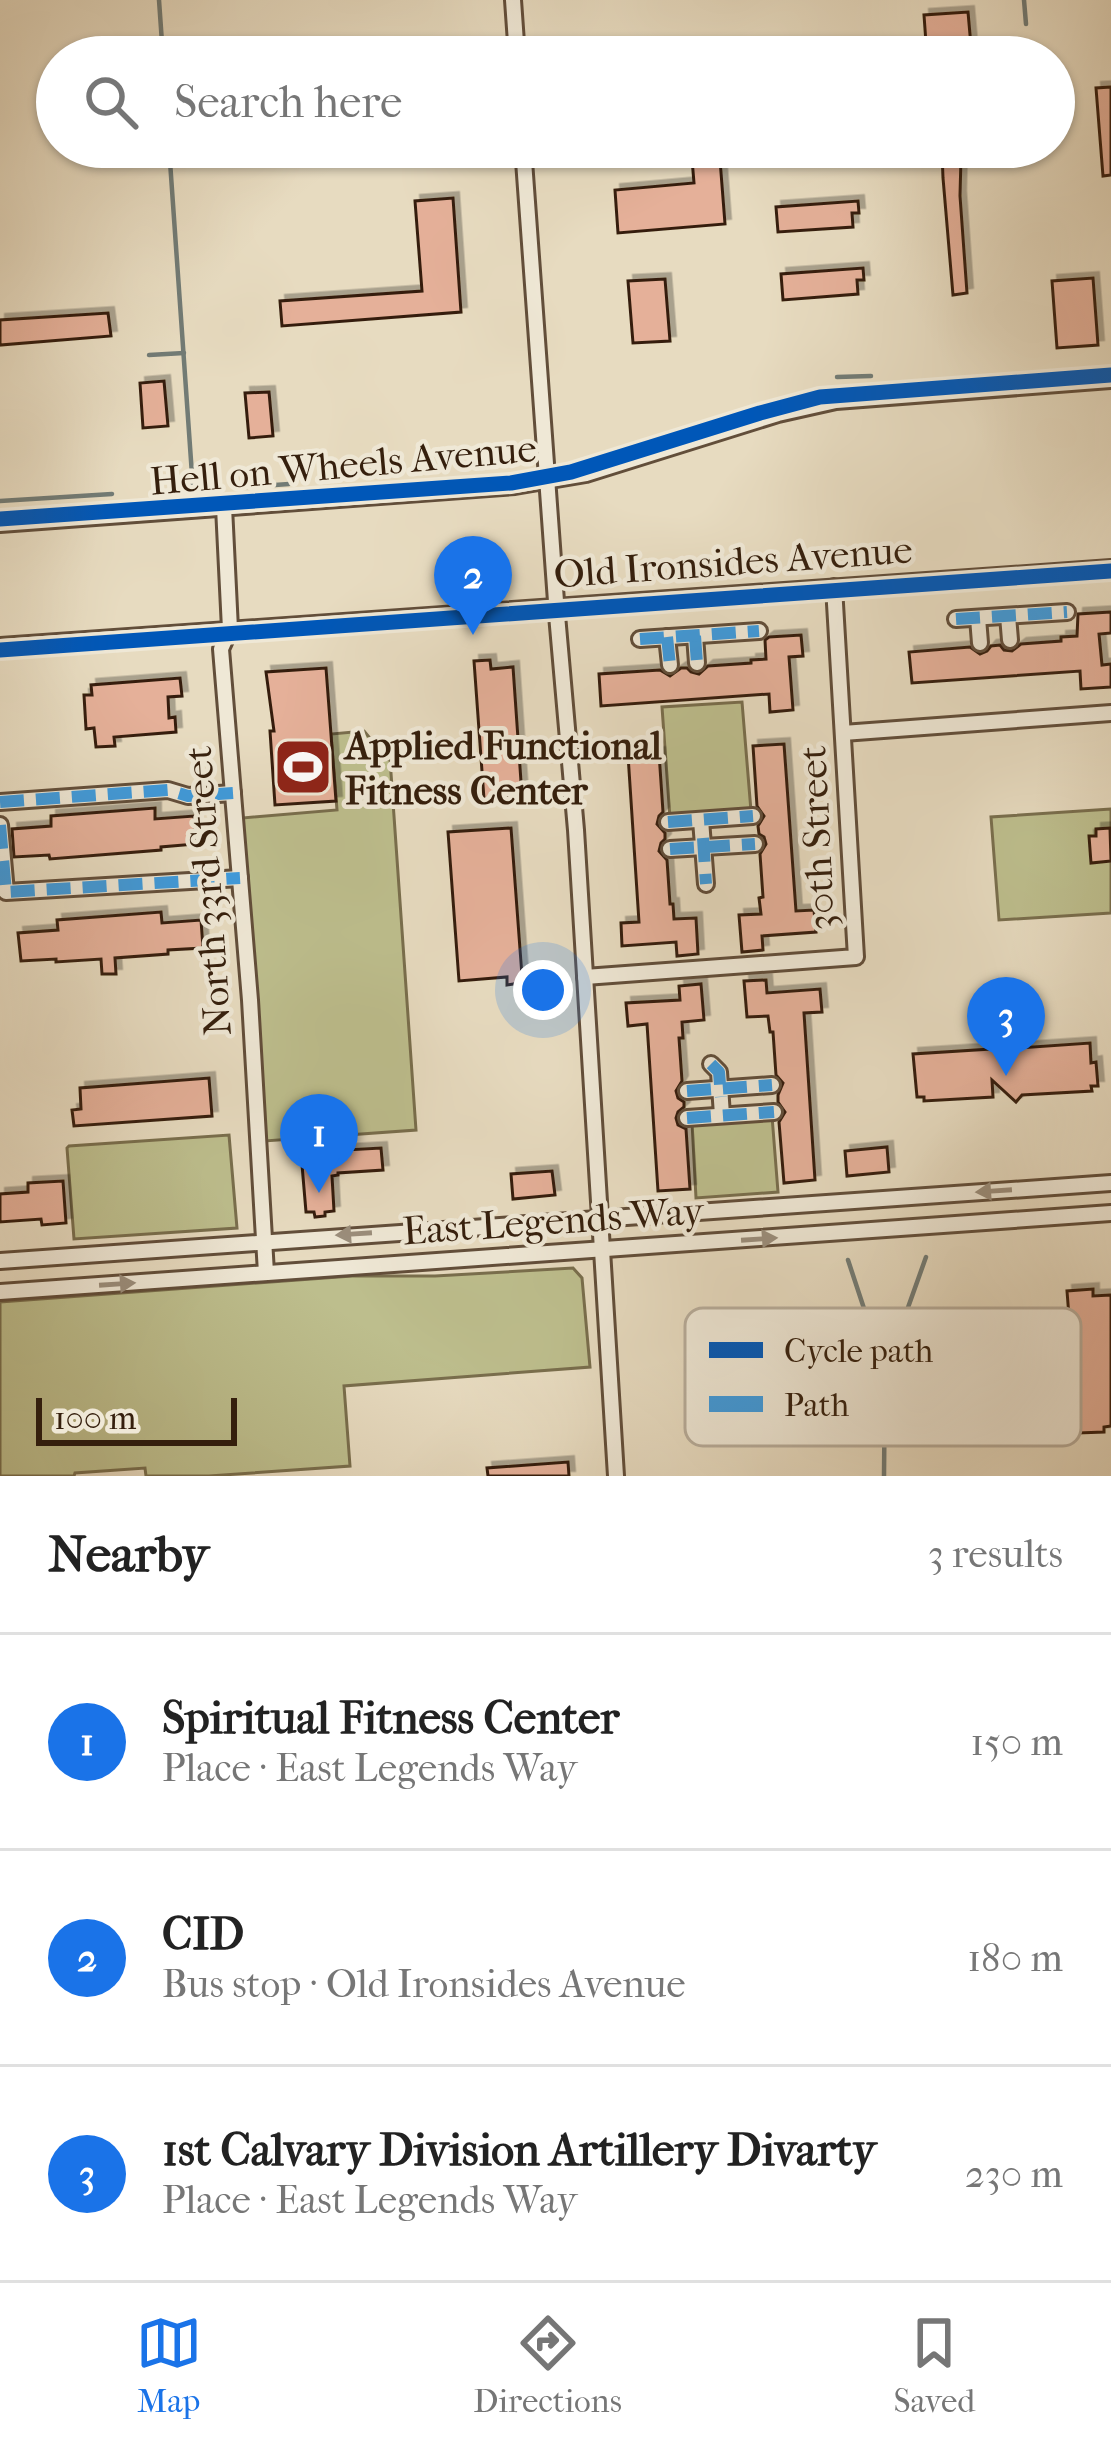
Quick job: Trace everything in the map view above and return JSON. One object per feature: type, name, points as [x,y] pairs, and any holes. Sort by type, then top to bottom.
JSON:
[{"type":"street","points":[[513,0],[516,36]]},
{"type":"street","points":[[526,168],[576,830],[616,1476]]},
{"type":"street","name":"Hell on Wheels Avenue","points":[[0,524],[548,481],[836,400],[1111,380]]},
{"type":"street","name":"North 33rd Street","points":[[224,507],[230,629],[221,649],[250,1000],[266,1273]]},
{"type":"street","name":"Old Ironsides Avenue","points":[[0,646],[1111,568]]},
{"type":"street","name":"30th Street","points":[[585,976],[856,957],[834,587]]},
{"type":"street","points":[[956,620],[1067,612]]},
{"type":"street","points":[[1008,616],[1010,640]]},
{"type":"street","points":[[979,618],[980,643]]},
{"type":"street","points":[[640,639],[759,631]]},
{"type":"street","points":[[695,635],[697,664]]},
{"type":"street","points":[[668,638],[670,665]]},
{"type":"street","points":[[843,733],[1111,713]]},
{"type":"street","points":[[0,802],[168,790],[188,796],[233,793]]},
{"type":"street","points":[[668,822],[753,816]]},
{"type":"street","points":[[701,820],[706,884]]},
{"type":"street","points":[[0,825],[6,892],[240,878]]},
{"type":"street","points":[[670,849],[755,844]]},
{"type":"street","points":[[711,1064],[719,1072],[722,1115]]},
{"type":"street","points":[[687,1091],[772,1085]]},
{"type":"street","points":[[687,1118],[774,1112]]},
{"type":"street","name":"East Legends Way","points":[[0,1261],[1111,1183]]},
{"type":"street","name":"East Legends Way","points":[[0,1292],[1111,1213]]},
{"type":"green space","points":[[742,702],[751,811],[670,818],[662,707]]},
{"type":"green space","points":[[364,731],[390,759],[416,1130],[265,1141],[242,818],[337,810],[331,734]]},
{"type":"green space","points":[[1111,809],[1111,913],[999,920],[991,817]]},
{"type":"green space","points":[[772,1116],[778,1192],[696,1198],[692,1122]]},
{"type":"green space","points":[[229,1135],[237,1228],[74,1239],[69,1146]]},
{"type":"green space","points":[[573,1268],[582,1278],[590,1367],[344,1386],[350,1466],[209,1476],[146,1476],[145,1468],[74,1476],[0,1476],[0,1302],[352,1276]]},
{"type":"building","points":[[968,12],[970,36],[926,36],[924,15]]},
{"type":"building","points":[[1111,87],[1111,175],[1103,176],[1096,88]]},
{"type":"building","points":[[693,168],[721,168],[725,224],[618,233],[615,190],[694,183]]},
{"type":"building","points":[[943,168],[961,168],[967,293],[953,295]]},
{"type":"building","points":[[453,198],[461,312],[282,326],[280,301],[422,291],[415,201]]},
{"type":"building","points":[[858,201],[859,213],[852,213],[853,227],[778,232],[776,207]]},
{"type":"building","points":[[863,268],[864,280],[857,280],[858,294],[783,300],[781,274]]},
{"type":"building","points":[[1093,278],[1098,345],[1057,348],[1052,281]]},
{"type":"building","points":[[665,279],[670,341],[633,343],[628,281]]},
{"type":"building","points":[[108,313],[111,336],[0,345],[0,320]]},
{"type":"building","points":[[164,381],[168,426],[143,428],[140,383]]},
{"type":"building","points":[[269,392],[273,436],[249,438],[245,393]]},
{"type":"building","points":[[1111,612],[1111,633],[1099,634],[1102,665],[1111,664],[1111,687],[1081,689],[1080,671],[912,683],[909,652],[970,647],[980,654],[1000,645],[1012,651],[1021,644],[1077,636],[1078,614]]},
{"type":"building","points":[[801,635],[803,656],[789,657],[793,710],[770,712],[769,694],[601,706],[599,674],[660,670],[670,676],[687,668],[699,674],[708,666],[766,659],[769,637]]},
{"type":"building","points":[[490,660],[491,669],[513,667],[522,796],[484,799],[474,661]]},
{"type":"building","name":"Applied Functional Fitness Center","points":[[326,668],[336,801],[275,805],[270,731],[274,731],[266,672]]},
{"type":"building","points":[[180,678],[182,696],[168,697],[169,718],[175,717],[176,732],[114,737],[115,746],[96,747],[94,728],[86,729],[84,695],[92,695],[91,685]]},
{"type":"building","points":[[784,744],[796,911],[814,910],[816,932],[762,936],[763,950],[742,952],[739,915],[761,914],[760,854],[766,844],[759,834],[764,816],[757,806],[753,746]]},
{"type":"building","points":[[659,753],[663,812],[657,824],[665,839],[659,851],[667,860],[674,919],[696,918],[698,954],[677,956],[676,942],[622,946],[621,923],[639,922],[628,755]]},
{"type":"building","points":[[155,808],[155,819],[194,816],[196,844],[50,859],[49,855],[14,857],[12,829],[51,826],[51,816]]},
{"type":"building","points":[[511,828],[520,983],[507,985],[507,977],[459,981],[448,832]]},
{"type":"building","points":[[1110,828],[1111,861],[1091,863],[1089,836],[1096,836],[1096,829]]},
{"type":"building","points":[[161,912],[162,923],[201,920],[203,948],[115,958],[116,974],[102,974],[101,959],[21,961],[18,933],[58,930],[57,920]]},
{"type":"building","points":[[766,980],[767,993],[820,989],[822,1012],[804,1013],[815,1180],[784,1183],[779,1122],[785,1112],[778,1102],[783,1083],[776,1075],[773,1032],[768,1016],[747,1017],[744,981]]},
{"type":"building","points":[[701,984],[704,1020],[682,1022],[682,1081],[676,1091],[684,1102],[676,1118],[686,1129],[690,1189],[658,1191],[647,1024],[628,1026],[626,1003],[680,1000],[679,986]]},
{"type":"building","points":[[1013,1042],[1019,1048],[1090,1043],[1098,1086],[1091,1086],[1092,1091],[1022,1095],[1016,1102],[992,1080],[993,1097],[924,1101],[917,1097],[913,1054],[1007,1048]]},
{"type":"building","points":[[209,1078],[212,1116],[74,1126],[72,1110],[81,1109],[80,1088]]},
{"type":"building","points":[[327,1147],[328,1151],[381,1148],[383,1170],[332,1176],[334,1211],[315,1217],[314,1212],[306,1212],[301,1153]]},
{"type":"building","points":[[887,1147],[889,1172],[847,1176],[845,1151]]},
{"type":"building","points":[[552,1171],[555,1195],[513,1199],[511,1174]]},
{"type":"building","points":[[63,1181],[66,1223],[42,1225],[41,1219],[0,1222],[0,1194],[28,1192],[28,1183]]},
{"type":"building","points":[[1093,1289],[1093,1296],[1111,1295],[1111,1426],[1104,1427],[1104,1432],[1081,1433],[1081,1308],[1068,1308],[1067,1291]]},
{"type":"building","points":[[568,1462],[569,1476],[488,1476],[487,1468]]},
{"type":"waterway","points":[[159,0],[162,36]]},
{"type":"waterway","points":[[1024,0],[1026,24]]},
{"type":"waterway","points":[[170,168],[193,489]]},
{"type":"waterway","points":[[149,355],[184,353]]},
{"type":"waterway","points":[[837,377],[871,376]]},
{"type":"waterway","points":[[245,487],[289,484]]},
{"type":"waterway","points":[[190,490],[207,490]]},
{"type":"waterway","points":[[0,501],[112,494]]},
{"type":"waterway","points":[[908,1308],[926,1257]]},
{"type":"waterway","points":[[848,1260],[864,1308]]},
{"type":"waterway","points":[[884,1446],[884,1476]]},
{"type":"marked path","points":[[956,619],[1067,612]]},
{"type":"marked path","points":[[640,639],[759,631]]},
{"type":"marked path","points":[[695,636],[697,663]]},
{"type":"marked path","points":[[667,637],[670,665]]},
{"type":"marked path","points":[[0,802],[168,790],[188,796],[233,793]]},
{"type":"marked path","points":[[668,822],[753,816]]},
{"type":"marked path","points":[[0,825],[6,892],[240,878]]},
{"type":"marked path","points":[[703,838],[706,884]]},
{"type":"marked path","points":[[670,849],[755,844]]},
{"type":"marked path","points":[[711,1064],[719,1072],[721,1097]]},
{"type":"marked path","points":[[687,1091],[772,1085]]},
{"type":"marked path","points":[[687,1118],[774,1112]]},
{"type":"cycle path","points":[[0,519],[511,483],[571,472],[820,397],[1111,375]]},
{"type":"cycle path","points":[[0,650],[1111,571]]},
{"type":"place","name":"CID","points":[[473,635]]},
{"type":"place","name":"Applied Functional Fitness Center","points":[[303,767]]},
{"type":"place","name":"1st Calvary Division Artillery Divarty","points":[[1006,1076]]},
{"type":"place","name":"Spiritual Fitness Center","points":[[319,1193]]}]
